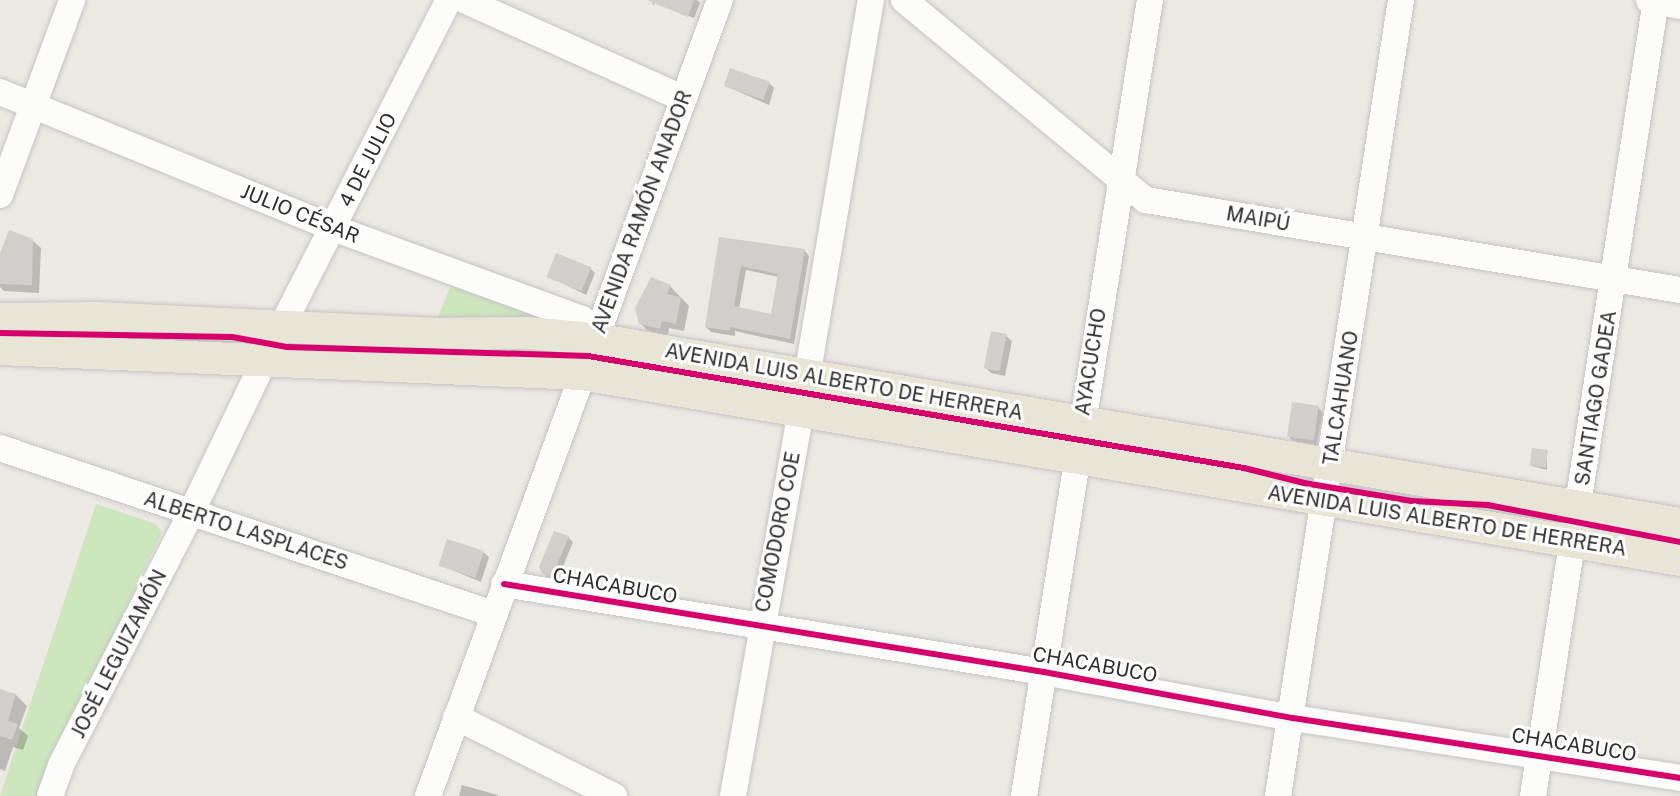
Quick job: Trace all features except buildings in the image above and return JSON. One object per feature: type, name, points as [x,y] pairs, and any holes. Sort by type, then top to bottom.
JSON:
[{"type":"main road","name":"AVENIDA LUIS ALBERTO DE HERRERA","points":[[0,319],[96,318],[431,334],[527,333],[594,339],[1082,424],[1680,524]]},
{"type":"main road","name":"AVENIDA LUIS ALBERTO DE HERRERA","points":[[0,349],[582,374],[1680,560]]},
{"type":"street","points":[[0,195],[72,0]]},
{"type":"street","name":"4 DE JULIO","points":[[191,513],[265,359],[284,327],[449,0]]},
{"type":"street","points":[[464,0],[684,99]]},
{"type":"street","name":"AVENIDA RAMÓN ANADOR","points":[[428,796],[720,0]]},
{"type":"street","points":[[807,377],[871,0]]},
{"type":"street","name":"MAIPÚ","points":[[904,0],[1120,182],[1146,200],[1680,290]]},
{"type":"street","name":"AYACUCHO","points":[[1024,796],[1150,0]]},
{"type":"street","name":"TALCAHUANO","points":[[1278,796],[1293,718],[1401,0]]},
{"type":"street","name":"SANTIAGO GADEA","points":[[1533,796],[1660,2]]},
{"type":"street","name":"JULIO CÉSAR","points":[[0,92],[333,228],[582,319],[594,339]]},
{"type":"street","name":"COMODORO COE","points":[[733,796],[760,628],[801,411]]},
{"type":"street","name":"ALBERTO LASPLACES","points":[[0,448],[493,614]]},
{"type":"street","name":"JOSÉ LEGUIZAMÓN","points":[[50,796],[61,765],[191,513]]},
{"type":"street","name":"CHACABUCO","points":[[504,584],[760,628],[1044,672],[1293,718],[1680,778]]},
{"type":"street","points":[[456,717],[614,796]]},
{"type":"green space","points":[[453,280],[570,323],[436,322]]},
{"type":"green space","points":[[0,326],[251,334],[248,343],[147,338],[117,344],[14,339]]},
{"type":"green space","points":[[565,342],[564,361],[305,354],[304,344]]},
{"type":"green space","points":[[96,504],[156,524],[162,532],[36,796],[0,796]]},
{"type":"cycle path","points":[[0,333],[232,337],[287,347],[588,356],[1244,468],[1304,483],[1412,501],[1488,505],[1680,542]]},
{"type":"cycle path","points":[[504,584],[1044,672],[1293,718],[1680,778]]}]
